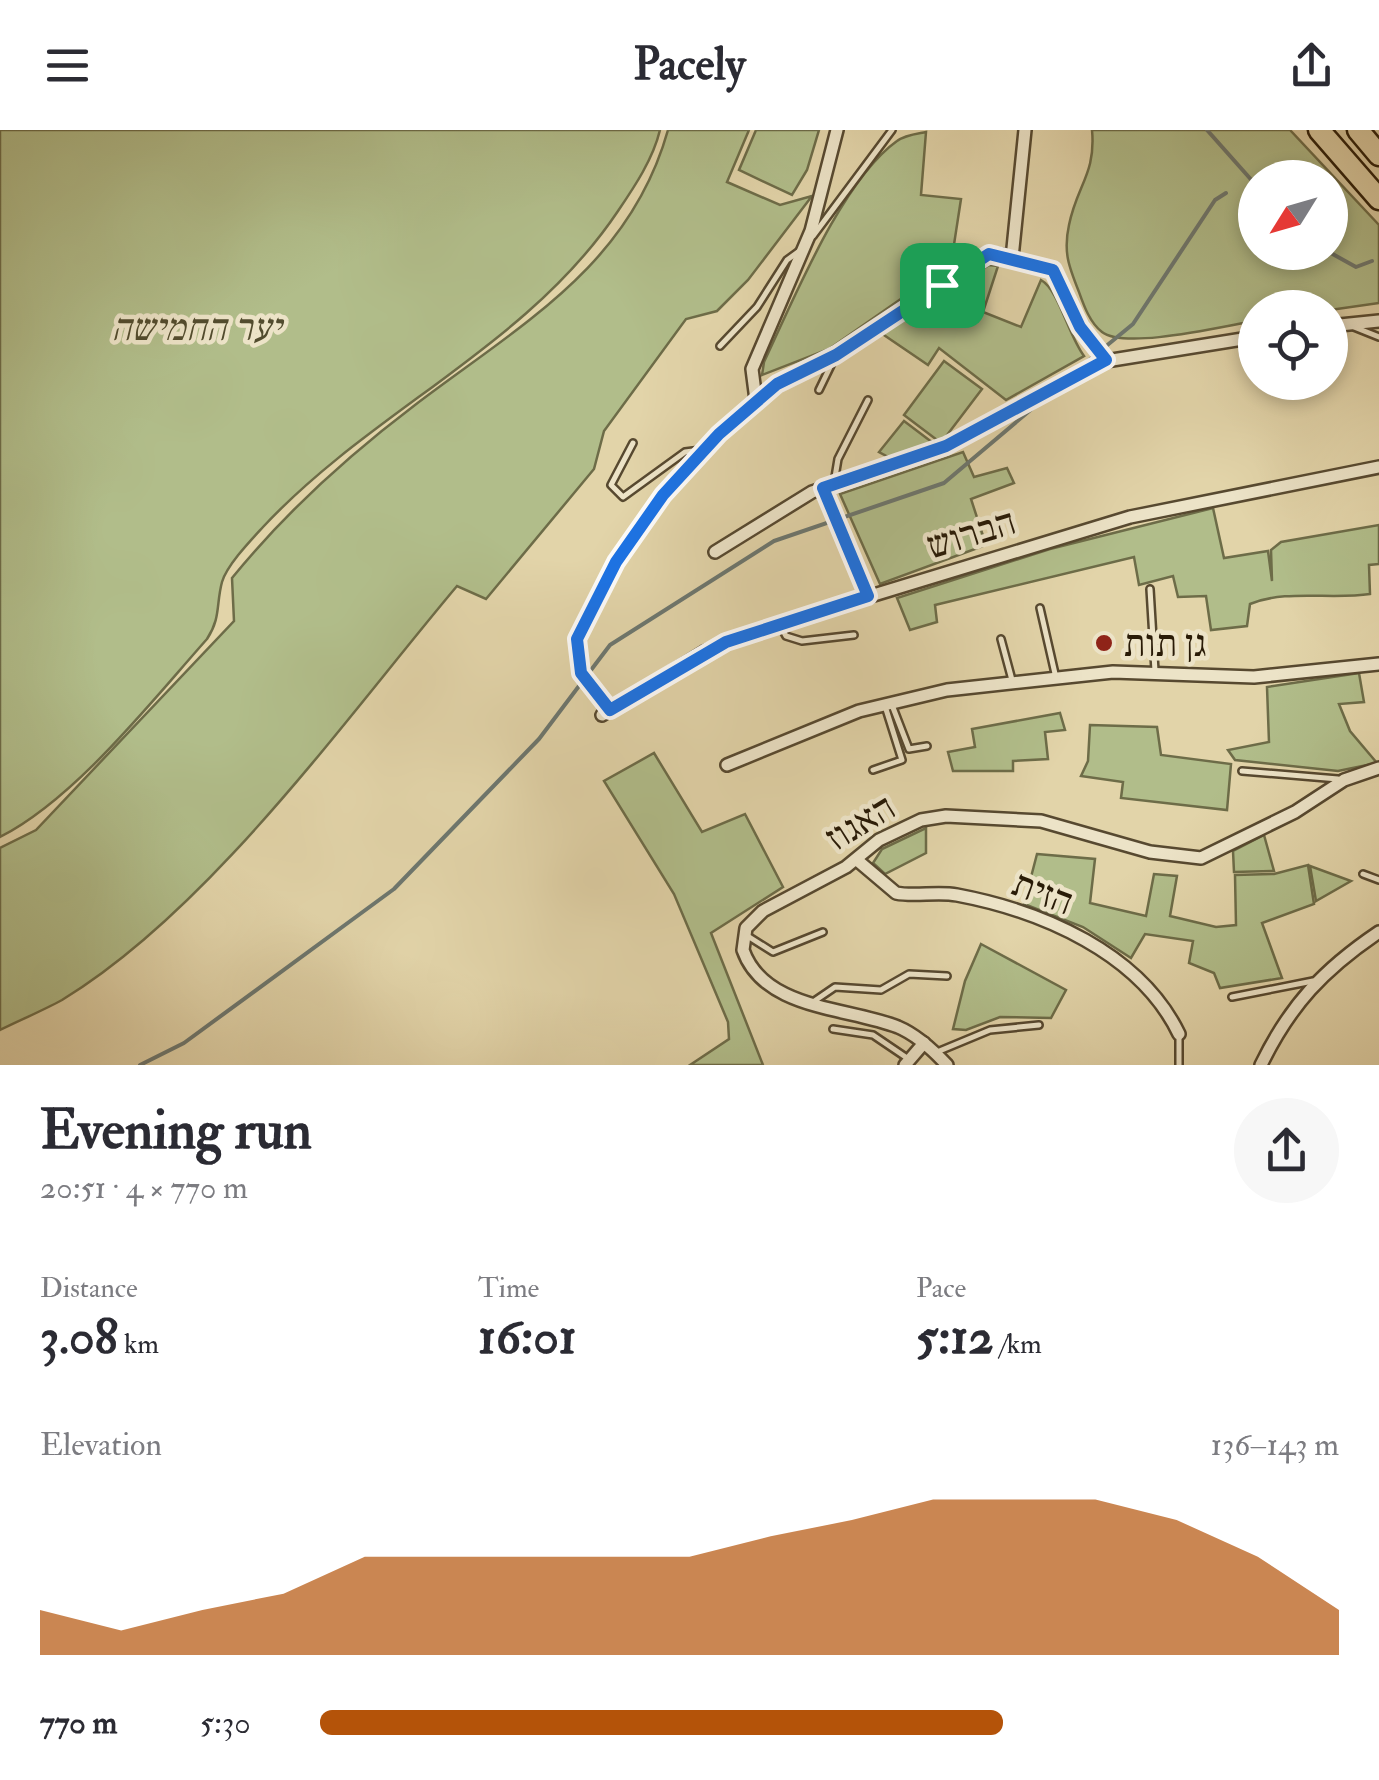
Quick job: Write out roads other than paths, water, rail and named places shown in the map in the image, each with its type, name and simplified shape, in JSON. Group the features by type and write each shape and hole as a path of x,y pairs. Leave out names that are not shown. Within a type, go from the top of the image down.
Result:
{"highway":[{"path":"1318,130 1379,199"},
{"path":"1358,130 1379,155"}],"street":[{"path":"756,400 751,388 752,369 806,246 836,130"},
{"path":"1012,258 1026,130"},
{"path":"704,449 756,400 794,374 836,355 980,257 1012,258 1053,270 1080,327 1106,360"},
{"path":"1348,324 1379,321"},
{"path":"715,552 768,516 828,486 950,444 1106,360 1238,340"},
{"name":"הברוש","path":"704,449 631,539 580,630 576,648 581,673 606,713 704,652 779,623 1147,513 1379,467"},
{"path":"828,486 868,596"},
{"path":"727,765 888,702 1056,678 1155,671 1254,677 1379,664"},
{"name":"האגוז","path":"744,933 763,910 857,860 880,840 909,825 946,816 1041,821 1140,849 1202,858 1296,812 1344,780 1379,768"},
{"name":"הזית","path":"857,860 896,893 941,892 974,898 1100,948 1143,980 1179,1034"},
{"path":"1261,1065 1287,1014 1314,981 1379,932"},
{"path":"744,933 743,950 758,977 776,990 896,1026 924,1043 947,1065"},
{"path":"907,1062 924,1043"}],"lane":[{"path":"720,346 757,307 787,260 806,246 892,130"},
{"path":"1348,324 1379,338"},
{"path":"819,390 836,355"},
{"path":"828,486 868,400"},
{"path":"633,443 611,485 623,497 685,452 704,449"},
{"path":"1150,589 1155,671"},
{"path":"1040,608 1056,678"},
{"path":"779,623 786,636 802,641 854,636"},
{"path":"1001,640 1013,683"},
{"path":"888,702 909,749 927,746"},
{"path":"873,770 902,760 888,702"},
{"path":"1242,771 1344,780"},
{"path":"1364,874 1379,880"},
{"path":"744,933 773,952 822,932"},
{"path":"813,1002 835,988 880,990 909,974 947,976"},
{"path":"1232,996 1314,981"},
{"path":"935,1053 990,1030 1039,1025"},
{"path":"833,1029 880,1038 907,1062"},
{"path":"1179,1034 1179,1065"}],"waterway":[{"path":"1207,130 1238,165"},
{"path":"1077,370 1133,324 1215,200 1226,193"},
{"path":"1348,263 1356,267 1372,261"},
{"path":"588,674 610,645 774,541 944,483 1040,402"},
{"path":"140,1065 184,1043 394,889 539,739 582,682"}],"place":[{"name":"גן תות","path":"1104,643"}],"park label":[{"name":"יער החמישה","path":"196,327"}]}
